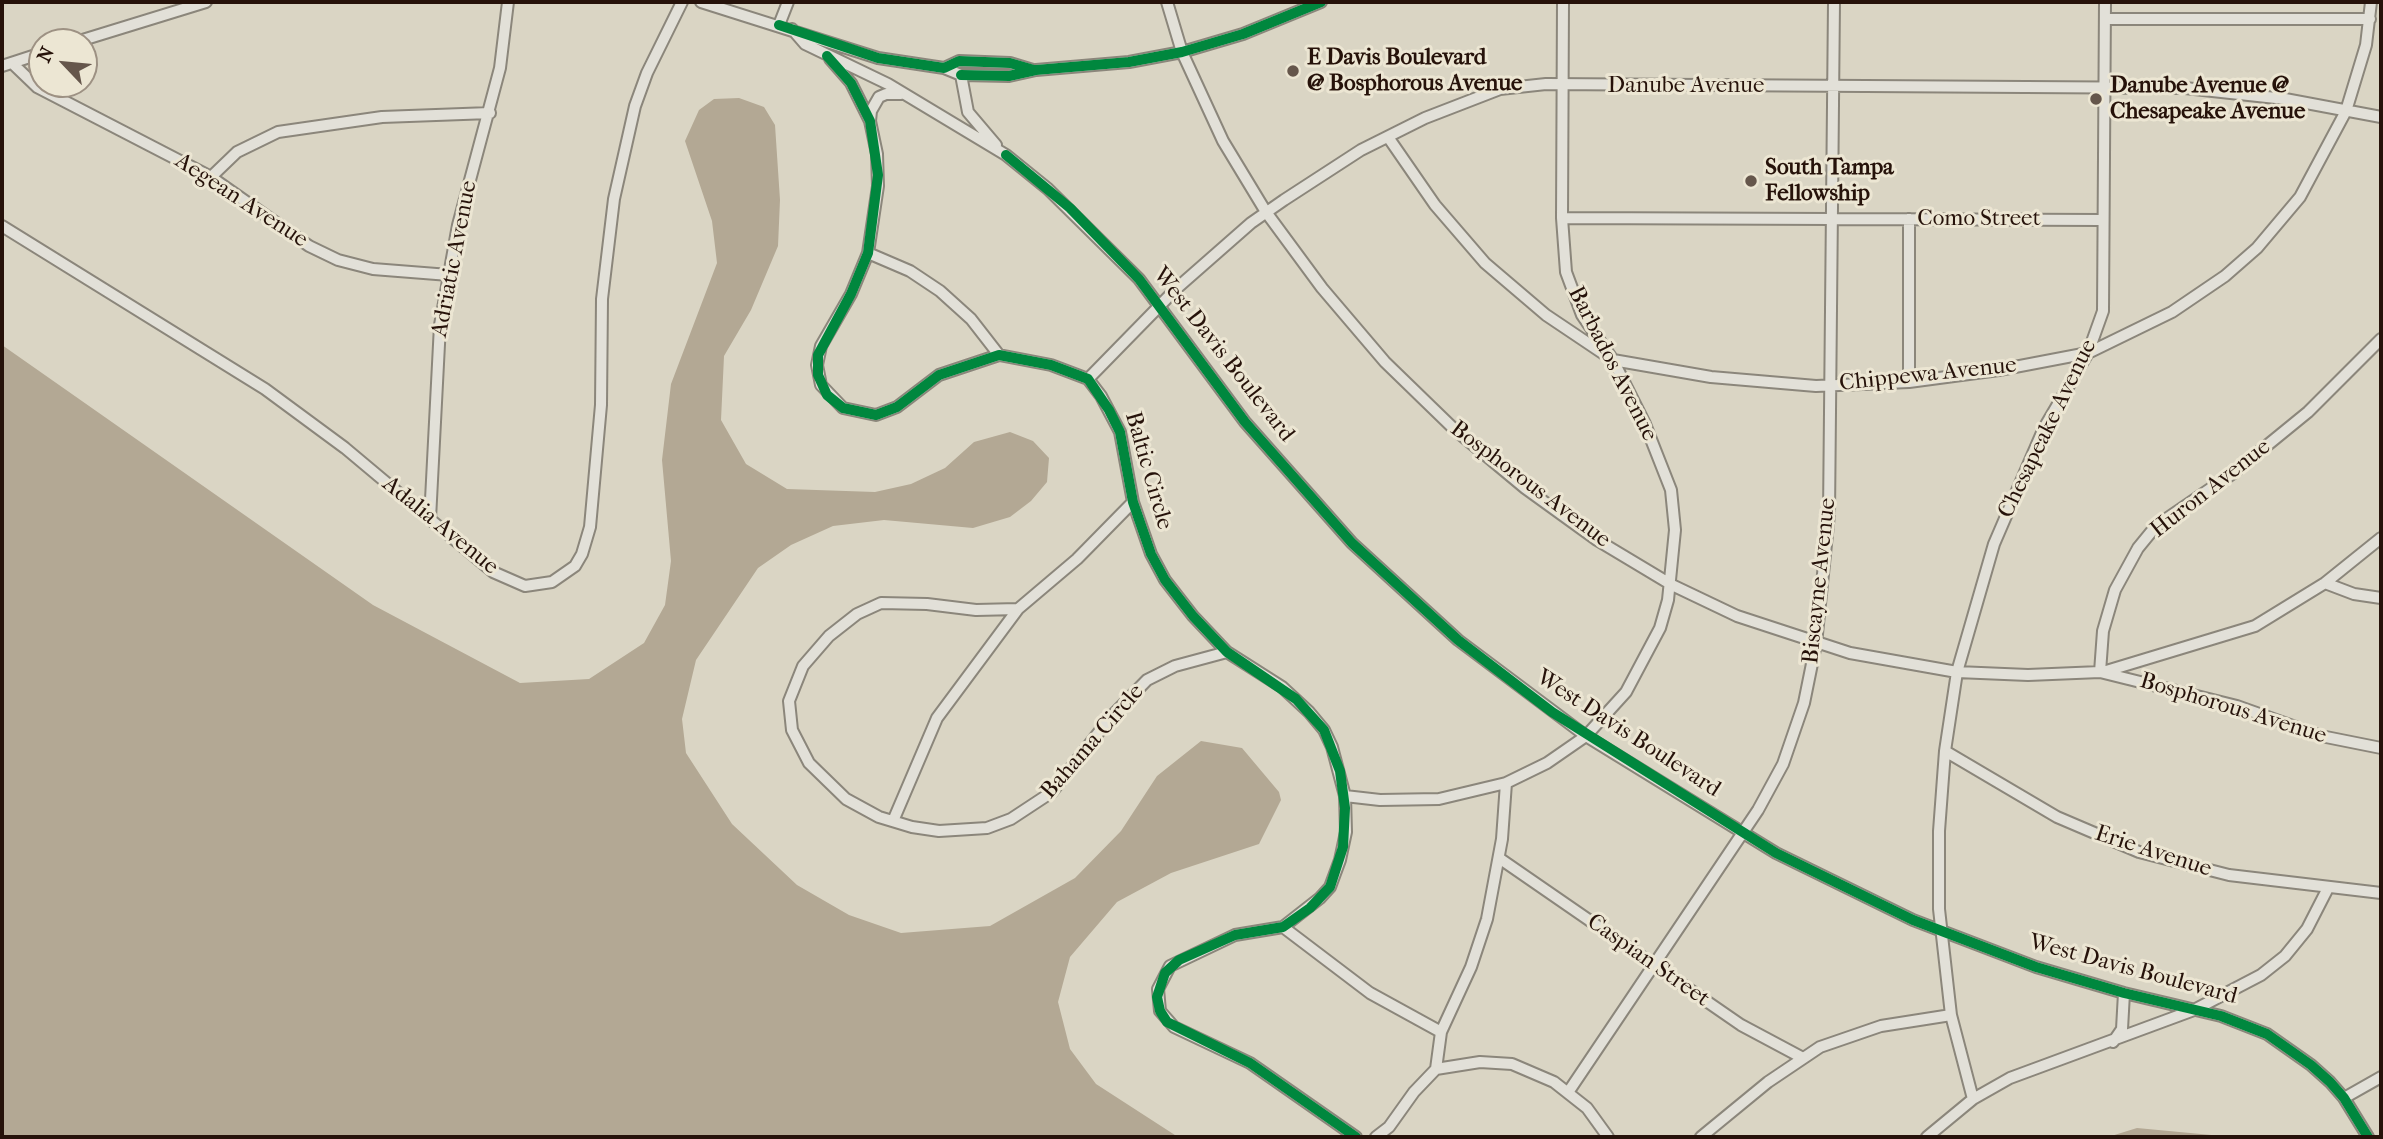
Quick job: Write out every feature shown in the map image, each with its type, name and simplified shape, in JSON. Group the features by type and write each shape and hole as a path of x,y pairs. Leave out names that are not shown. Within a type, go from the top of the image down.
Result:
{"street":[{"path":"98,35 206,2"},
{"name":"Adriatic Avenue","path":"430,519 433,497 436,372 449,275 461,214 490,113 509,2"},
{"name":"Adalia Avenue","path":"2,226 265,389 335,440 482,565 511,582 539,586 564,576 582,554 590,527 597,467 602,299 618,175 635,106 682,2"},
{"path":"701,2 878,58 944,68 961,75 1009,76 1036,70 1115,64 1182,52 1243,34 1321,2"},
{"path":"779,25 788,2"},
{"name":"Bosphorous Avenue","path":"1167,2 1182,52 1223,141 1266,212 1354,327 1427,404 1488,459 1561,515 1672,585 1737,616 1816,644 1885,661 1957,672 2028,675 2100,672 2237,706 2320,736 2381,748"},
{"name":"Barbados Avenue","path":"1345,796 1380,800 1439,799 1506,783 1547,763 1586,736 1626,692 1660,628 1672,585 1675,530 1671,490 1645,424 1613,360 1582,315 1566,272 1562,218 1563,2"},
{"name":"Biscayne Avenue","path":"1569,1091 1743,834 1772,786 1795,733 1816,644 1829,514 1834,2"},
{"name":"Chesapeake Avenue","path":"1973,1099 1951,1015 1941,932 1939,831 1945,751 1957,672 1980,585 2009,505 2044,428 2088,353 2103,311 2105,2"},
{"name":"Chippewa Avenue","path":"1388,136 1435,205 1485,263 1546,315 1613,360 1711,377 1831,386 1909,382 2088,353 2172,312 2225,276 2257,248 2300,197 2346,111 2366,45 2371,2"},
{"path":"2106,19 2370,19"},
{"name":"West Davis Boulevard","path":"792,29 805,44 906,94 1006,155"},
{"path":"827,56 851,83 870,121"},
{"path":"7,64 28,57"},
{"path":"944,68 959,61 1010,63 1036,70"},
{"name":"Aegean Avenue","path":"7,64 37,87 211,177 309,246 338,260 373,269 449,275"},
{"name":"West Davis Boulevard","path":"961,75 968,112 1006,155 1094,232 1160,304 1245,422 1352,543 1458,640 1586,736 1743,834 1824,878 1941,932 2026,964 2124,993 2245,1023 2267,1034 2311,1065 2344,1098 2368,1137"},
{"name":"Danube Avenue","path":"1088,379 1160,304 1266,212 1334,166 1388,136 1487,92 1512,86 2185,88 2285,99 2381,117"},
{"path":"906,94 891,93 879,97 871,111 878,175 868,253 851,294 818,355 821,385 835,402 854,412 886,412 939,375 999,355 1051,365 1088,379"},
{"path":"211,177 237,152 278,132 394,116 490,113"},
{"name":"Como Street","path":"1562,218 2104,220"},
{"path":"1909,219 1909,382"},
{"path":"868,253 910,271 940,290 971,319 999,355"},
{"name":"Huron Avenue","path":"2100,672 2102,631 2115,590 2138,548 2156,526 2232,474 2308,412 2381,339"},
{"name":"Baltic Circle","path":"1088,379 1120,432 1133,502 1150,554 1165,580 1193,616 1227,652 1296,699 1324,730 1340,771 1345,796 1346,832 1340,860 1330,887 1310,908 1283,927"},
{"path":"893,821 937,718 1018,609 1077,559 1133,502"},
{"path":"2100,672 2190,648 2255,626 2325,583 2381,538"},
{"path":"2325,583 2354,594 2381,598"},
{"name":"Bahama Circle","path":"1018,609 976,610 927,604 881,603 857,614 829,636 803,666 789,701 789,717 796,742 809,763 837,791 868,812 893,821 939,831 987,828 1011,819 1041,802 1063,782 1110,718 1147,680 1175,666 1227,652"},
{"name":"Erie Avenue","path":"1945,751 2047,812 2139,852 2229,875 2381,893"},
{"path":"1376,1137 1389,1127 1414,1092 1436,1069 1441,1032 1478,949 1499,858 1506,783"},
{"name":"Caspian Street","path":"1499,858 1741,1025 1801,1057"},
{"path":"1927,1137 1973,1099 2045,1063 2113,1042 2194,1010 2261,975 2285,956 2315,918 2328,888"},
{"path":"1356,1137 1250,1063 1174,1027 1160,1011 1158,989 1170,966 1235,935 1283,927 1370,993 1441,1032"},
{"path":"2113,1042 2122,1029 2124,993"},
{"path":"1701,1137 1801,1057 1840,1039 1881,1026 1951,1015"},
{"path":"1436,1069 1480,1062 1512,1064 1539,1074 1569,1091 1595,1116 1608,1137"},
{"path":"2344,1098 2381,1076"}],"shaded area":[{"path":"739,98 764,107 775,125 780,200 778,246 751,310 724,356 721,420 746,464 787,489 875,492 911,484 945,468 974,442 1010,432 1033,441 1049,458 1047,482 1031,501 1010,517 973,528 884,520 833,526 791,545 758,568 696,660 682,719 686,753 732,824 797,885 849,915 901,933 990,926 1075,878 1121,831 1157,776 1201,741 1242,748 1279,792 1281,800 1259,844 1171,873 1117,902 1070,957 1058,1002 1070,1049 1096,1084 1178,1137 2,1137 2,345 373,605 520,683 589,679 644,643 665,605 671,561 662,460 671,384 717,263 712,221 685,141 699,110 714,99"},
{"path":"2137,1128 2222,1136 2230,1137 2108,1137"}],"cycle path":[{"path":"961,75 1009,76 1036,70 1129,62 1182,52 1243,34 1321,2"},
{"path":"779,25 878,58 944,68 959,61 1010,63 1034,70"},
{"path":"827,56 851,83 870,121 878,175 868,253 851,294 818,355 818,375 827,395 843,408 876,415 897,407 939,375 999,355 1051,365 1088,379 1120,432 1133,502 1151,554 1165,580 1193,616 1227,652 1296,699 1324,730 1340,771 1345,808 1343,847 1330,887 1310,908 1283,927 1235,935 1179,960 1165,973 1157,997 1160,1011 1167,1022 1250,1063 1356,1137"},
{"path":"1006,155 1070,208 1139,279 1245,422 1352,543 1458,640 1552,712 1776,853 1913,920 2036,967 2124,993 2221,1016 2267,1034 2330,1082 2344,1098 2368,1137"}],"place":[{"name":"E Davis Boulevard @ Bosphorous Avenue","path":"1293,71"},
{"name":"Danube Avenue @ Chesapeake Avenue","path":"2096,99"},
{"name":"South Tampa Fellowship","path":"1751,181"}]}
